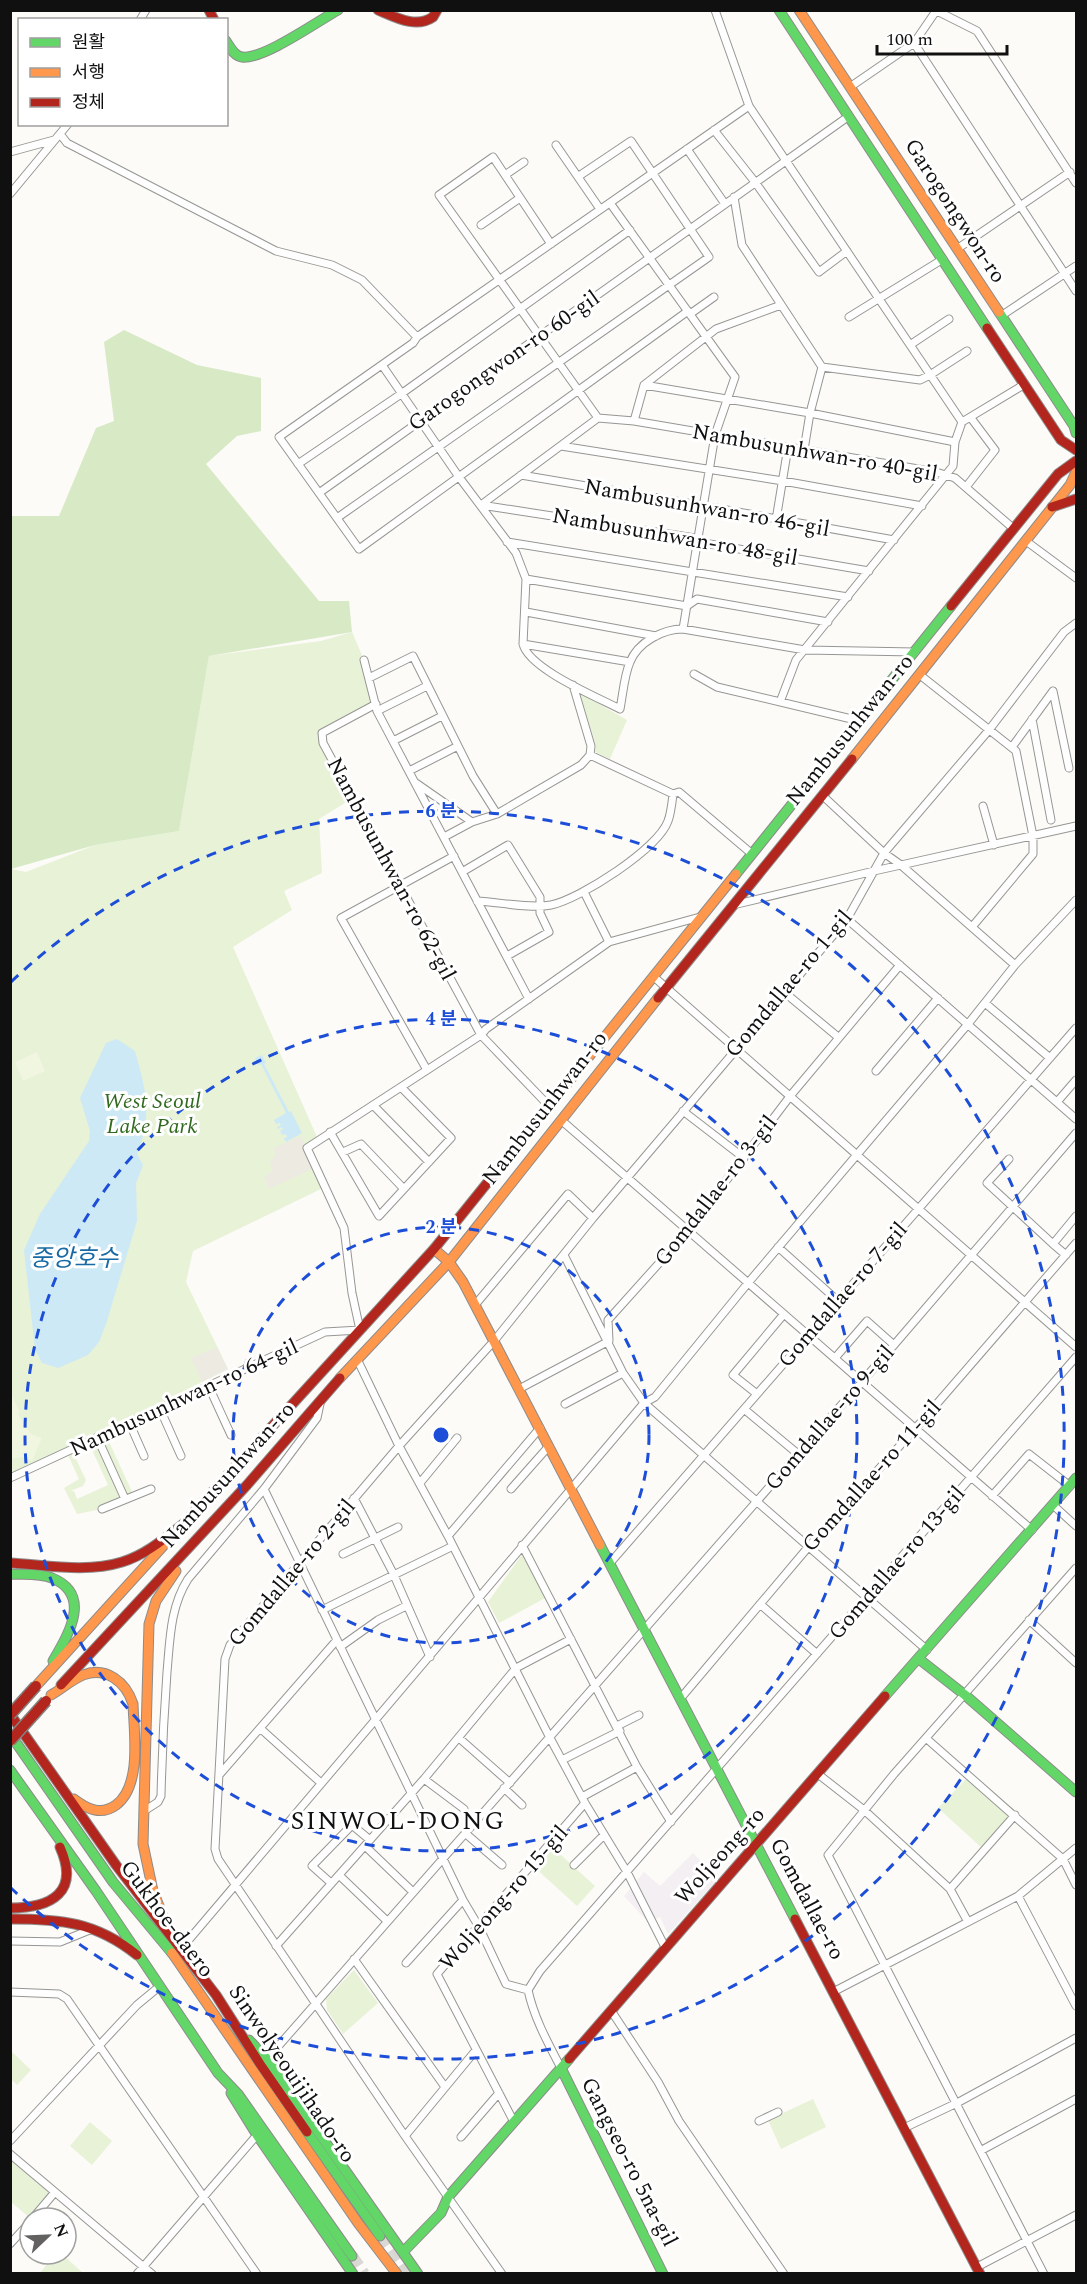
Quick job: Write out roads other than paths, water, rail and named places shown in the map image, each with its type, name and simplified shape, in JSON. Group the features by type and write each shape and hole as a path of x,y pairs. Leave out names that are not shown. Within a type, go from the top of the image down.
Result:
{"main road":[{"path":"228,44 240,57 264,53 338,10"},
{"path":"378,10 420,23 430,21 437,10"},
{"name":"Garogongwon-ro","path":"779,10 1062,440 1077,450"},
{"name":"Garogongwon-ro","path":"799,10 1077,433"},
{"name":"Nambusunhwan-ro","path":"12,1716 182,1524 434,1249 1058,474 1077,461"},
{"name":"Nambusunhwan-ro","path":"10,1743 247,1485 357,1359 449,1262 666,987 920,675 1053,507 1077,472"},
{"path":"1053,507 1077,499"},
{"name":"Gomdallae-ro","path":"434,1249 449,1262 463,1282 978,2270"},
{"path":"377,1338 379,1326 403,1301 399,1294 391,1295"},
{"name":"Woljeong-ro","path":"403,2252 441,2213 448,2197 1073,1482"},
{"path":"170,1934 148,1874 143,1844 149,1624 156,1601 171,1576 225,1516 247,1485"},
{"path":"10,1563 88,1566 119,1563 149,1549 182,1524"},
{"path":"10,1574 52,1578 61,1583 74,1599 75,1611 72,1628 38,1684"},
{"path":"919,1659 965,1695 1077,1792"},
{"path":"49,1698 85,1674 95,1672 105,1673 125,1685 133,1704 133,1781 128,1796 117,1806 105,1812 94,1812 64,1791"},
{"name":"Sinwolyeouijihado-ro","path":"12,1716 132,1887 182,1949 244,2035 260,2064 380,2236"},
{"name":"Gukhoe-daero","path":"10,1734 113,1882 172,1954 358,2223 397,2274"},
{"name":"Gukhoe-daero","path":"10,1743 106,1883 166,1957 347,2218 391,2274"},
{"path":"10,1770 141,1957 257,2135 353,2274"},
{"path":"10,1908 40,1906 62,1892 67,1881 68,1870 65,1856 49,1826"},
{"path":"10,1919 58,1922 92,1929 116,1939 141,1957"},
{"path":"244,2035 267,2059 418,2274"},
{"name":"Gangseo-ro 5na-gil","path":"561,2068 663,2274"},
{"path":"218,2073 238,2094 352,2256"}],"street":[{"path":"715,10 749,106 962,422"},
{"path":"850,87 914,43 935,11 977,31 1077,183"},
{"path":"914,43 1077,291"},
{"path":"714,297 577,391 359,549 279,437 413,343 417,337 749,106"},
{"name":"Garogongwon-ro 60-gil","path":"319,493 849,116"},
{"path":"10,194 66,126"},
{"path":"714,130 755,182 819,272 847,252"},
{"path":"10,152 57,137 276,251 332,265 362,280 417,337"},
{"path":"337,519 709,257 631,141 579,176"},
{"path":"556,145 600,210"},
{"path":"687,149 725,204"},
{"path":"481,505 598,418 438,195 493,157 551,244"},
{"path":"505,175 524,162"},
{"path":"957,249 1070,172"},
{"path":"734,197 742,245 822,367 810,413 804,450"},
{"path":"481,225 520,198"},
{"path":"610,203 735,378 715,435 683,629"},
{"path":"298,464 401,394 630,230"},
{"name":"Garogongwon-ro","path":"849,317 943,258"},
{"path":"1001,316 1077,266"},
{"path":"634,421 644,385 716,329 781,305"},
{"path":"910,345 949,319"},
{"path":"822,367 920,380 967,351"},
{"path":"382,365 438,448 516,554 526,579 523,644 525,651 534,663 573,685 620,709 630,662 639,650 656,636 670,629 683,629 804,650 915,652"},
{"path":"780,702 796,660 953,466 955,442 962,422 1025,384"},
{"path":"644,385 810,413 955,442"},
{"name":"Nambusunhwan-ro 40-gil","path":"598,418 634,421 946,475 955,478 1014,529"},
{"path":"966,487 995,450 971,418"},
{"path":"561,446 783,481 922,506"},
{"path":"776,520 788,447"},
{"name":"Nambusunhwan-ro 46-gil","path":"521,475 894,540"},
{"name":"Nambusunhwan-ro 48-gil","path":"481,505 695,538 698,542 869,571"},
{"path":"1026,541 1077,578"},
{"path":"507,542 848,597"},
{"path":"526,579 687,606 697,599 828,622"},
{"path":"526,612 656,636"},
{"name":"Gomdallae-ro 1-gil","path":"494,1341 593,1218 847,919 884,853 989,730 1064,632 1077,623"},
{"path":"523,644 630,662"},
{"path":"369,678 413,656 473,776 497,814"},
{"path":"364,660 377,708 393,741 529,999"},
{"path":"694,674 717,687 860,721"},
{"path":"920,675 1016,751 1033,836 1033,854 972,927"},
{"path":"444,837 472,822 497,814 581,765 590,755 591,746 573,685"},
{"path":"377,708 427,686"},
{"path":"1012,747 1053,692 1069,768"},
{"name":"Nambusunhwan-ro 62-gil","path":"377,708 322,733 323,743 481,1035 549,1107"},
{"path":"393,741 442,716"},
{"path":"1032,719 1051,820"},
{"path":"409,771 458,746"},
{"path":"590,755 673,794 680,792 752,854"},
{"path":"414,782 472,822"},
{"path":"477,901 549,906 569,900 584,892 649,848 668,822 673,794"},
{"path":"823,796 884,853 901,865 1015,964"},
{"path":"983,806 994,845"},
{"path":"733,905 1077,826"},
{"path":"462,872 508,845 540,897 538,905 540,913 549,932 507,956"},
{"path":"427,1070 341,918 454,856"},
{"path":"584,892 609,942"},
{"path":"182,1949 644,1402 655,1397 778,1247 968,1024 1015,964 1076,902"},
{"path":"360,1330 352,1293 344,1228 307,1148 481,1035 609,942 702,916"},
{"path":"847,919 1077,1119"},
{"name":"Gomdallae-ro 3-gil","path":"609,1341 608,1320 688,1231 791,1095 900,965"},
{"path":"654,977 1077,1347"},
{"path":"784,992 838,1037"},
{"path":"876,1071 938,998"},
{"path":"985,1003 1050,1058"},
{"name":"Gomdallae-ro 7-gil","path":"610,1563 1077,1028"},
{"path":"1057,1102 1077,1080"},
{"path":"330,1132 379,1216 451,1138 401,1087"},
{"path":"373,1105 429,1162"},
{"path":"683,1111 744,1158"},
{"path":"561,1120 1032,1530"},
{"name":"Gomdallae-ro 9-gil","path":"267,2059 972,1256 1077,1133"},
{"path":"343,1152 361,1144 403,1188"},
{"path":"1009,1159 987,1182 1066,1255"},
{"path":"475,1305 568,1194 593,1218"},
{"path":"1053,1244 1077,1216"},
{"name":"Gomdallae-ro 11-gil","path":"680,1699 810,1545 915,1429 1077,1243"},
{"path":"778,1247 838,1301"},
{"path":"564,1255 623,1373 644,1402 756,1501 810,1545 927,1650"},
{"path":"757,1394 733,1376 784,1314"},
{"path":"835,1358 867,1321 894,1345"},
{"name":"Nambusunhwan-ro 64-gil","path":"10,1478 325,1332 360,1330"},
{"name":"Gomdallae-ro 2-gil","path":"494,1341 354,1498 226,1652 215,1849 218,1859 235,1886 502,2274"},
{"path":"519,1389 609,1341"},
{"name":"Gomdallae-ro 13-gil","path":"528,1990 540,1971 1077,1357"},
{"path":"357,1359 399,1446 448,1536 550,1738 627,1872 665,1947"},
{"path":"565,1404 623,1373"},
{"path":"209,1387 231,1435"},
{"path":"144,1811 157,1803 161,1796 164,1709 171,1626 181,1590 264,1490 317,1418 321,1400"},
{"path":"160,1409 181,1456"},
{"path":"744,1409 798,1454"},
{"path":"129,1422 144,1456"},
{"path":"448,1536 540,1428"},
{"path":"97,1437 125,1499"},
{"path":"420,1483 457,1438"},
{"path":"511,1489 549,1446"},
{"name":"Woljeong-ro","path":"992,1496 1029,1454 1073,1482"},
{"path":"102,1509 151,1489"},
{"path":"264,1490 298,1564 463,1900 480,1927 506,1984 528,1990 536,2019 561,2068"},
{"path":"354,1498 393,1573 430,1657"},
{"path":"1053,1505 1077,1526"},
{"path":"343,1554 398,1527"},
{"path":"522,1545 596,1685 636,1767 670,1822"},
{"path":"322,1610 393,1573 453,1546"},
{"path":"1044,2274 828,1855 864,1810 1077,1568"},
{"path":"760,1604 817,1654"},
{"path":"220,1774 338,1644 406,1606"},
{"path":"1029,1620 1077,1663"},
{"path":"276,1946 424,1779 516,1668 571,1639"},
{"path":"562,1760 639,1715"},
{"path":"261,1729 321,1783"},
{"path":"459,1738 507,1786 522,1805"},
{"path":"927,1739 1063,1859 1077,1885"},
{"path":"584,1800 636,1767"},
{"path":"818,1774 864,1810 950,1889 968,1922"},
{"path":"424,1779 464,1809"},
{"name":"Woljeong-ro 15-gil","path":"514,2122 437,1974 480,1927 584,1800"},
{"path":"950,1889 1015,1815"},
{"path":"331,1883 312,1866 352,1825 413,1892"},
{"path":"465,1833 502,1864"},
{"path":"574,1865 604,1835"},
{"path":"833,1992 1018,1896 1077,1848"},
{"path":"339,1875 387,1921"},
{"path":"1018,1896 1077,2006"},
{"path":"406,1963 463,1900"},
{"path":"10,1941 60,1942 92,1929"},
{"path":"354,1959 445,2087"},
{"path":"10,2141 137,2005 160,1986"},
{"path":"10,1992 64,1996 257,2274"},
{"path":"612,2012 658,2082 680,2121 784,2274"},
{"path":"904,2128 957,2103 1077,2038"},
{"path":"405,2136 476,2050"},
{"path":"461,2137 499,2093"},
{"path":"982,2150 1077,2099"},
{"path":"759,2121 778,2112"},
{"path":"137,2274 257,2135"},
{"path":"10,2154 152,2274"},
{"path":"43,2206 55,2192"},
{"path":"978,2270 1077,2215"}],"water":[{"name":"중앙호수","path":"117,1039 135,1051 145,1091 145,1127 137,1154 143,1165 136,1183 137,1221 99,1342 88,1355 58,1368 42,1363 35,1349 24,1250 40,1214 89,1141 90,1131 80,1098 106,1043"},
{"path":"262,1055 266,1063 264,1064 302,1133 286,1142 284,1138 287,1137 286,1134 282,1135 280,1131 282,1127 278,1129 277,1127 281,1125 280,1123 276,1124 274,1120 286,1113 261,1064 258,1065 255,1058"}],"tunnel":[{"path":"380,2236 406,2274"},
{"path":"352,2256 364,2274"}],"district":[{"name":"SINWOL-DONG","path":"398,1821"}],"park label":[{"name":"West Seoul Lake Park","path":"152,1114"}]}
